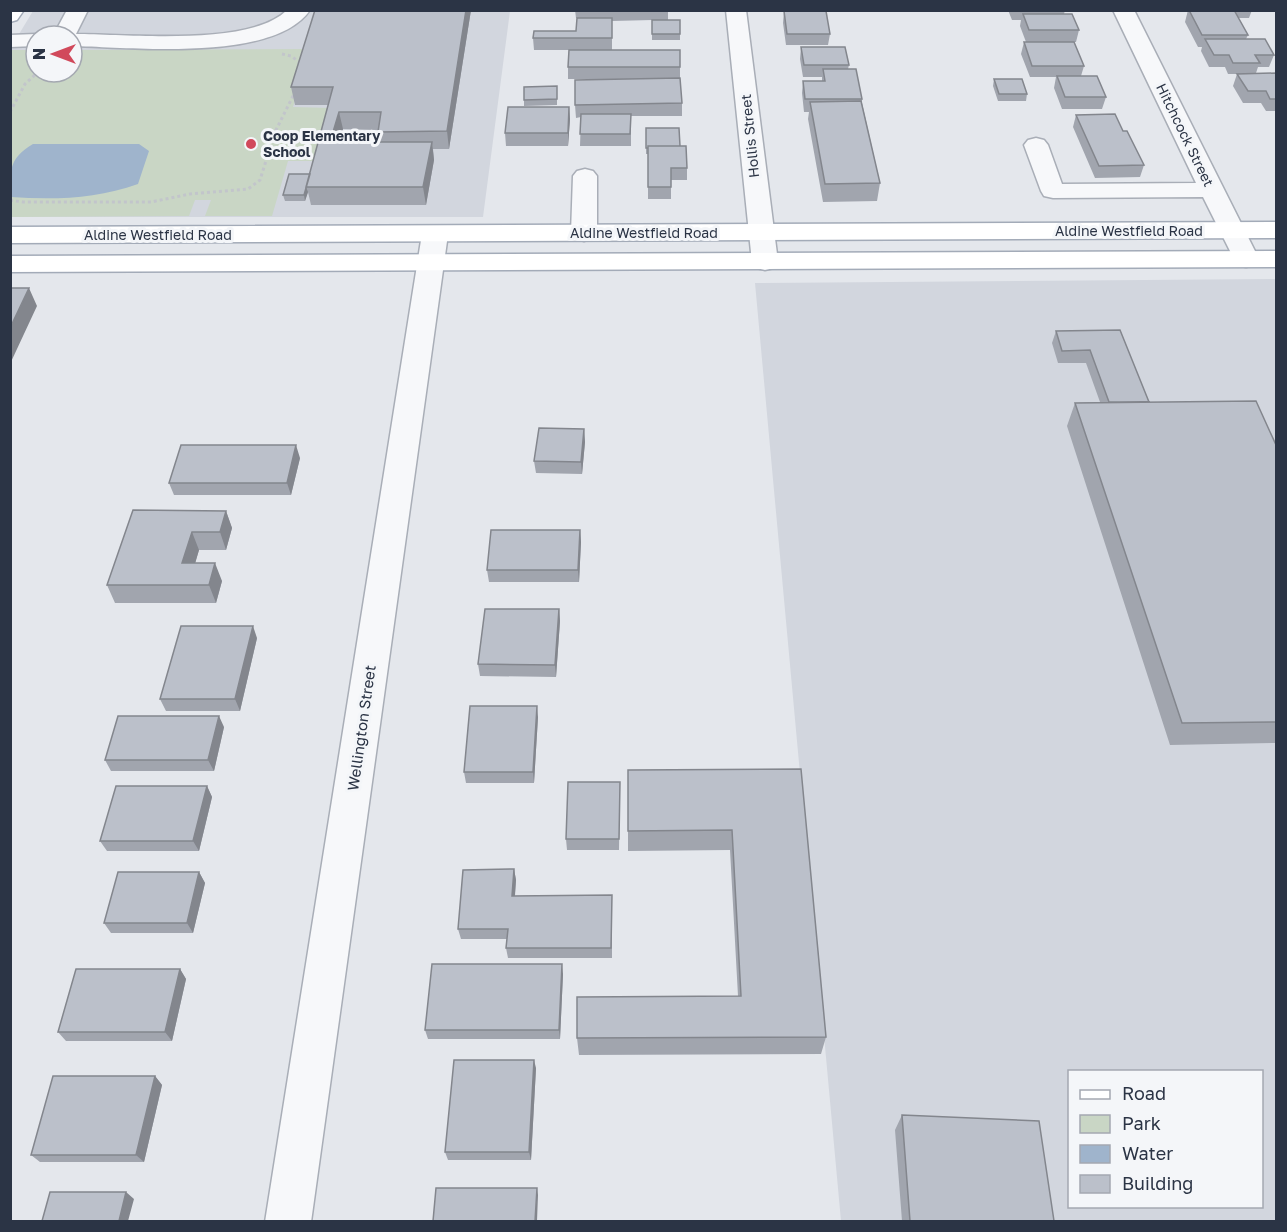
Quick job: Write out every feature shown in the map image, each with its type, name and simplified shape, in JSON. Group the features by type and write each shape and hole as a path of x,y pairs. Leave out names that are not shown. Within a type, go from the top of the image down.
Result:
{"main road":[{"path":"10,16 14,10"},
{"name":"Aldine Westfield Road","path":"10,264 433,248 584,233 1276,230"},
{"path":"975,232 984,261"},
{"name":"Aldine Westfield Road","path":"10,235 433,248 765,262 1276,259"}],"street":[{"path":"70,24 78,10"},
{"path":"84,40 225,40 263,34 283,26 300,10"},
{"name":"Hollis Street","path":"736,10 765,262"},
{"name":"Hitchcock Street","path":"1123,10 1246,259"},
{"path":"1036,145 1053,191 1212,190"},
{"path":"584,233 585,176"},
{"name":"Wellington Street","path":"288,1221 433,248"}],"path":[{"path":"271,54 298,59 302,69"},
{"path":"10,112 26,84"},
{"path":"10,200 46,203 151,202 190,194 248,189 260,180 275,132 297,86"}],"shaded area":[{"name":"Coop Elementary School","path":"33,11 510,11 483,217 11,217 10,49 24,26 24,84 84,84 84,24 25,24"},
{"path":"1276,279 1276,1221 841,1221 755,283"}],"green space":[{"path":"311,49 293,107 331,108 317,161 288,161 272,216 205,216 211,200 195,200 189,216 11,217 10,50 24,50 24,84 84,84 84,50"}],"water":[{"path":"33,144 139,144 149,151 138,184 106,193 75,197 11,197 12,166 19,155"}],"building":[{"path":"315,10 466,10 447,131 378,132 381,112 339,112 330,142 432,142 423,187 306,187 333,87 291,87"},
{"path":"1189,10 1234,10 1248,35 1202,35"},
{"path":"784,11 826,11 830,34 787,34"},
{"path":"1023,14 1072,14 1079,30 1029,30"},
{"path":"577,18 612,18 612,38 533,38 534,31 576,31"},
{"path":"652,20 680,20 680,34 652,34"},
{"path":"1205,39 1265,39 1274,55 1255,55 1260,63 1233,63 1229,55 1214,55"},
{"path":"1024,42 1074,42 1084,66 1032,66"},
{"path":"801,47 845,47 849,65 804,65"},
{"path":"569,50 680,50 680,67 568,67"},
{"path":"823,69 856,69 862,99 805,99 803,81 825,81"},
{"path":"1276,73 1276,99 1270,99 1266,91 1248,91 1237,74"},
{"path":"1057,76 1097,76 1106,97 1065,97"},
{"path":"680,78 682,103 575,105 575,80"},
{"path":"994,79 1022,79 1027,94 999,94"},
{"path":"557,86 557,99 524,100 524,87"},
{"path":"861,101 880,183 825,184 810,102"},
{"path":"508,107 569,107 568,133 505,133"},
{"path":"581,114 631,114 630,134 580,134"},
{"path":"1115,114 1123,131 1127,131 1144,165 1099,166 1076,115"},
{"path":"646,128 679,128 680,146 648,146 646,148"},
{"path":"648,146 686,146 687,168 671,168 671,187 648,187"},
{"path":"289,174 310,174 304,195 283,195"},
{"path":"10,288 29,288 10,328"},
{"path":"1120,330 1149,402 1109,402 1090,350 1062,351 1056,331"},
{"path":"1256,401 1276,445 1276,722 1182,723 1075,403"},
{"path":"539,428 584,429 581,462 534,461"},
{"path":"181,445 296,445 287,483 169,483"},
{"path":"133,510 226,511 220,532 192,532 182,563 215,563 209,585 107,585"},
{"path":"491,530 580,530 578,570 487,570"},
{"path":"485,609 559,609 555,665 478,664"},
{"path":"181,626 253,626 235,699 160,699"},
{"path":"470,706 537,706 533,772 464,772"},
{"path":"118,716 219,716 208,760 105,760"},
{"path":"801,769 826,1037 577,1038 577,997 741,996 732,830 628,831 628,770"},
{"path":"568,782 620,782 619,839 566,839"},
{"path":"116,786 207,786 193,841 100,841"},
{"path":"514,869 512,896 612,895 611,948 506,948 508,929 458,929 463,870"},
{"path":"118,872 199,872 187,923 104,923"},
{"path":"432,964 562,964 559,1030 425,1030"},
{"path":"76,969 180,969 165,1032 58,1032"},
{"path":"454,1060 534,1060 529,1152 445,1152"},
{"path":"53,1076 155,1076 136,1155 31,1155"},
{"path":"902,1115 1039,1121 1054,1221 910,1221"},
{"path":"436,1188 537,1188 535,1221 433,1221"},
{"path":"50,1192 126,1192 119,1221 42,1221"}],"place":[{"name":"Coop Elementary School","path":"251,144"}]}
